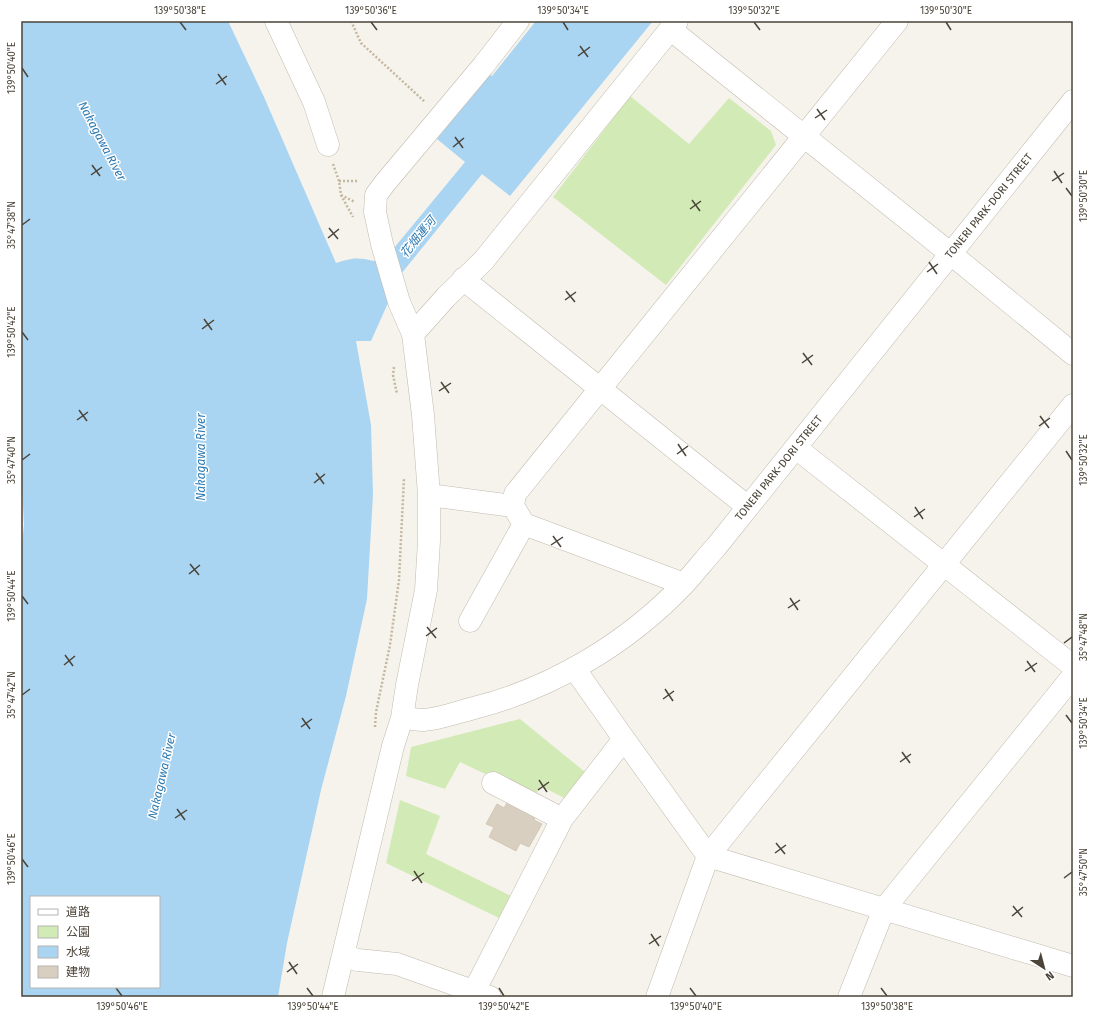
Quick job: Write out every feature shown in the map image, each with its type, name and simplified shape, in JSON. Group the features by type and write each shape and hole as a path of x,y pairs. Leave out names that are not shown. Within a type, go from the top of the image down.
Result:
{"street":[{"path":"276,21 314,102 328,145"},
{"path":"333,997 393,746 402,718 426,590 429,542 429,495 424,421 412,334 399,302 382,244 375,212 376,195 483,66 518,21"},
{"path":"470,621 518,515 515,494 897,21"},
{"path":"412,334 446,296 484,260 673,25 803,137 951,254 1073,354"},
{"name":"TONERI PARK-DORI STREET","path":"402,718 423,720 486,705 544,683 574,668 603,650 654,612 684,584 716,547 1073,101"},
{"path":"463,280 748,507"},
{"path":"657,997 708,856 1073,405"},
{"path":"796,448 1073,666"},
{"path":"429,495 518,515 684,584"},
{"path":"574,668 708,856 1073,966"},
{"path":"849,997 884,909 1073,676"},
{"path":"343,956 358,960 397,964 479,995 562,819 624,739"},
{"path":"493,783 562,819"}],"path":[{"path":"351,21 361,44 429,107"},
{"path":"328,145 339,181 341,195 356,221"},
{"path":"395,366 393,375 397,394"},
{"path":"393,746 381,744 376,737 376,712 390,645 399,580 405,487 404,471"}],"green space":[{"path":"630,96 689,144 729,98 771,131 776,145 666,285 553,197"},
{"path":"520,719 585,772 564,798 541,786 534,797 460,762 445,789 406,776 411,747"},
{"path":"400,800 440,816 426,854 511,896 499,918 386,863"}],"water":[{"path":"21,21 228,21 264,97 336,263 355,259 374,261 394,248 465,162 437,139 489,74 492,76 536,21 653,21 510,196 482,174 401,274 371,341 356,341 371,425 373,494 367,599 346,696 321,790 287,943 278,997 21,997 21,553 24,525 21,466"}],"building":[{"path":"510,798 537,813 534,820 542,824 529,847 520,843 516,851 489,837 494,827 486,824 497,804 504,808"}],"water label":[{"name":"Nakagawa River","path":"102,141"},
{"name":"花畑運河","path":"418,237"},
{"name":"Nakagawa River","path":"201,457"},
{"name":"Nakagawa River","path":"162,776"}]}
